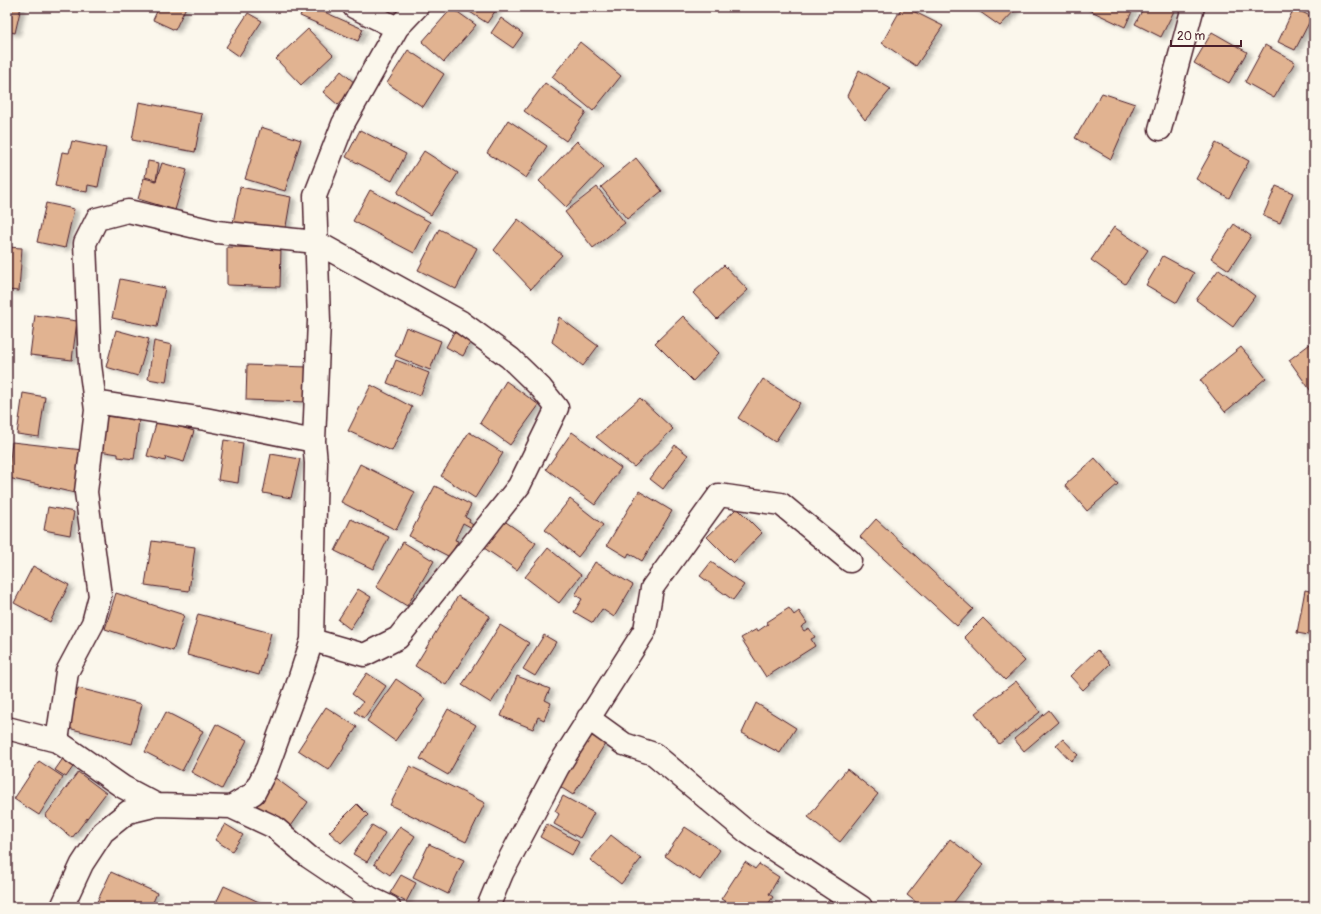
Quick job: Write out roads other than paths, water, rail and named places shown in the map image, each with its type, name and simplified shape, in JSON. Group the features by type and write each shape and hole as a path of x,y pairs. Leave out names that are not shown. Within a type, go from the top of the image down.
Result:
{"street":[{"path":"354,7 397,28"},
{"path":"231,808 254,793 267,768 312,640 316,463 314,441 318,321 315,196 344,124 397,28 417,7"},
{"path":"1160,130 1193,7"},
{"path":"57,741 67,672 92,623 100,596 86,492 96,410 90,366 85,243 96,220 128,211 217,232 316,242 461,322 510,358 541,388 557,408 519,486 398,638 364,655 312,640"},
{"path":"95,402 205,419 314,441"},
{"path":"488,907 505,866 558,767 645,630 652,588 719,495 780,504 850,561"},
{"path":"588,718 624,744 654,754 747,832 861,907"},
{"path":"7,728 57,741 123,787 157,805"},
{"path":"62,907 82,864 103,832 128,812 157,805 231,808 274,826 308,857 370,898 389,907"}]}
